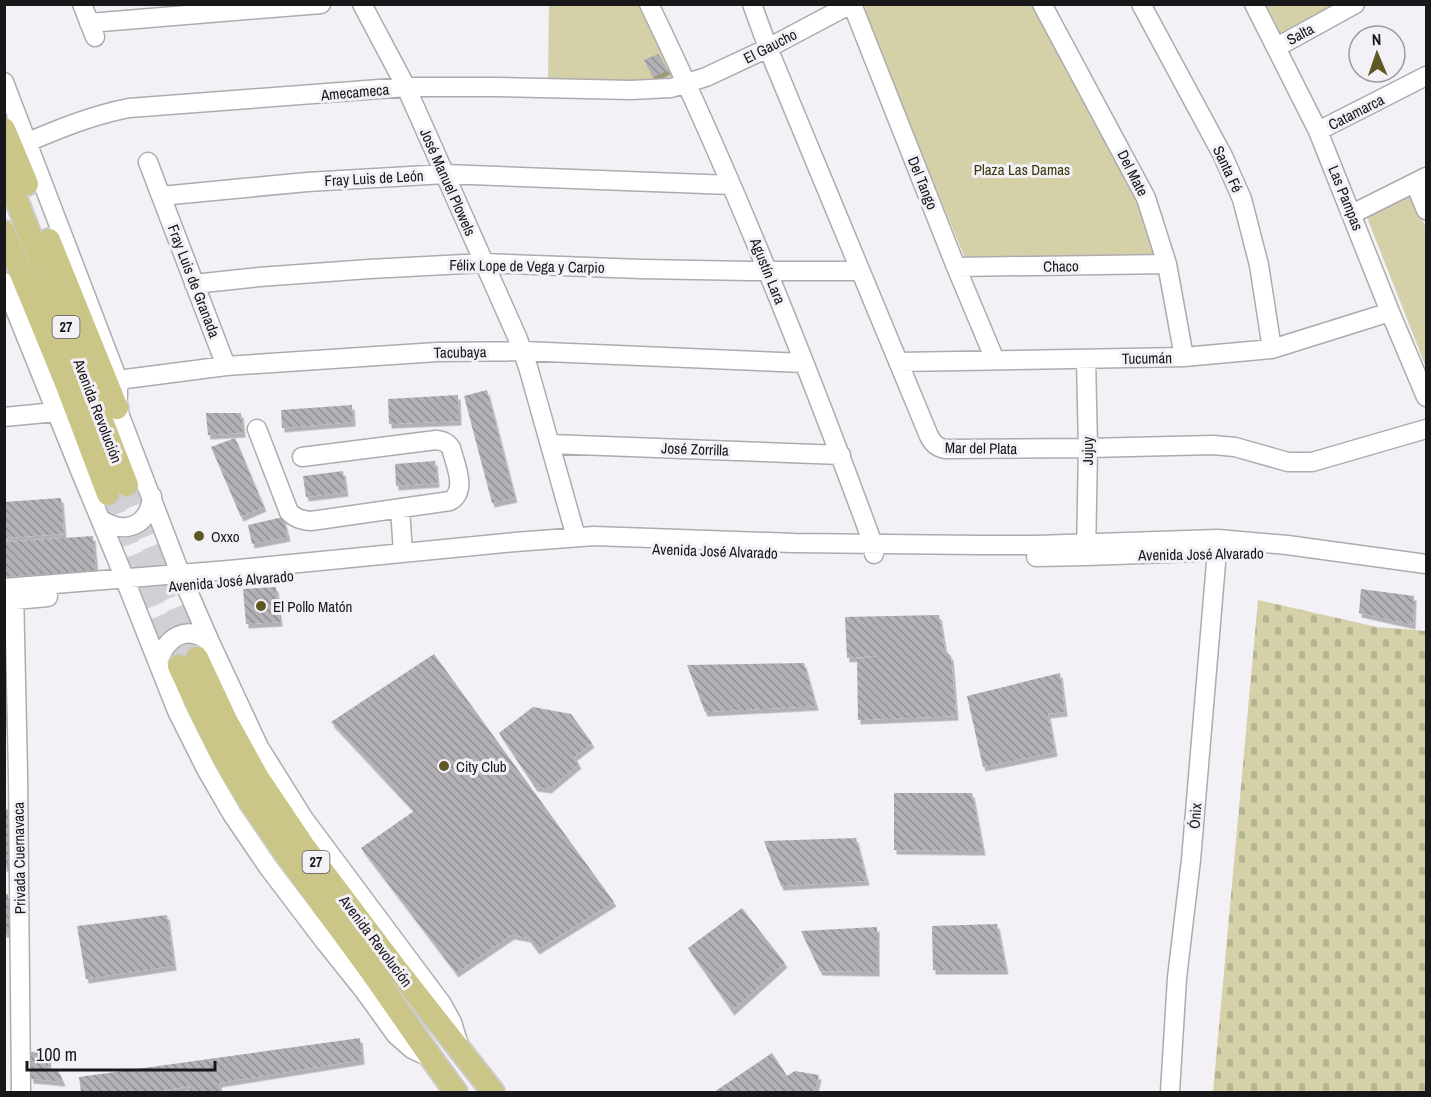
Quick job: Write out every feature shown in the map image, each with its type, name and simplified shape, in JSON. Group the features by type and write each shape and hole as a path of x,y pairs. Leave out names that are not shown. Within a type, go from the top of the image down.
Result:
{"main road":[{"path":"4,129 117,408"},
{"name":"Avenida Revolución","path":"4,168 117,490 66,383 4,232"},
{"name":"Avenida Revolución","path":"186,657 226,720 258,778 303,845 493,1092"},
{"name":"Avenida Revolución","path":"186,657 205,722 240,786 284,853 456,1092"}],"street":[{"path":"82,4 92,30 321,4"},
{"name":"José Manuel Plowels","path":"362,4 406,87 523,351 576,537"},
{"name":"Agustín Lara","path":"649,4 688,84 769,271 841,454 873,549"},
{"name":"Mar del Plata","path":"752,4 768,48 929,436 938,447 945,449 1088,448 1213,445 1234,447 1287,462 1312,462 1426,429"},
{"name":"El Gaucho","path":"688,84 768,48 851,4"},
{"name":"Del Tango","path":"851,4 995,360"},
{"name":"Del Mate","path":"1042,4 1146,198 1167,264 1184,357"},
{"name":"Santa Fé","path":"1141,4 1223,156 1242,199 1259,264 1272,349"},
{"name":"Las Pampas","path":"1254,4 1318,131 1390,312 1425,388"},
{"name":"Salta","path":"1277,47 1355,4"},
{"name":"Catamarca","path":"1318,131 1426,76"},
{"path":"4,82 118,380 117,408 183,579 186,657"},
{"name":"Amecameca","path":"28,142 85,119 129,108 406,87 475,86 631,90 671,88 688,84"},
{"name":"Fray Luis de Granada","path":"148,162 226,366"},
{"name":"Fray Luis de León","path":"161,196 307,182 446,174 731,185"},
{"path":"1352,214 1421,180 1426,210"},
{"name":"Félix Lope de Vega y Carpio","path":"194,284 369,268 484,263 641,269 860,271"},
{"name":"Chaco","path":"956,267 1167,264"},
{"path":"4,282 127,584 186,657"},
{"name":"Tucumán","path":"898,362 1184,357 1272,349 1390,312"},
{"name":"Tacubaya","path":"118,380 226,366 410,353 523,351 804,363"},
{"name":"Jujuy","path":"1086,359 1088,448 1086,550"},
{"path":"4,417 57,412"},
{"path":"257,429 290,512 294,517 303,520 311,521 450,501 456,498 459,492 460,485 452,448 448,443 442,441 302,457"},
{"name":"José Zorrilla","path":"550,444 841,454"},
{"path":"100,519 120,528 135,525 146,516 152,496"},
{"path":"395,509 398,554"},
{"name":"Avenida José Alvarado","path":"183,579 229,570 576,537 794,543 873,549"},
{"name":"Avenida José Alvarado","path":"10,594 597,548 873,549 1036,545 1086,550 1218,545 1426,574"},
{"path":"1218,545 1287,545 1426,564"},
{"name":"Ónix","path":"1170,1092 1177,978 1191,861 1218,545"},
{"name":"Privada Cuernavaca","path":"10,594 12,949 21,1092"}],"green space":[{"path":"549,4 642,5 673,77 643,82 548,79"},
{"name":"Plaza Las Damas","path":"862,4 1033,5 1141,207 1155,256 965,258 859,6"},
{"path":"1254,5 1356,5 1277,47"},
{"path":"1407,194 1413,197 1426,228 1426,367 1368,220 1369,214"},
{"path":"1258,600 1377,627 1426,631 1426,1092 1213,1092"}],"building":[{"path":"658,54 668,70 653,77 644,60"},
{"path":"487,390 515,498 492,503 464,396"},
{"path":"458,395 459,421 389,424 388,399"},
{"path":"352,405 353,422 282,428 281,410"},
{"path":"206,413 241,413 243,433 208,435"},
{"path":"235,438 264,507 241,517 211,447"},
{"path":"435,461 437,483 396,486 395,464"},
{"path":"343,471 346,492 306,497 303,476"},
{"path":"61,498 64,534 4,538 4,502"},
{"path":"283,517 288,537 252,544 248,525"},
{"path":"93,536 96,571 4,577 4,542"},
{"name":"El Pollo Matón","path":"276,587 280,622 246,624 243,589"},
{"path":"1361,589 1414,596 1413,625 1359,613"},
{"path":"939,615 945,650 951,656 956,716 858,720 857,659 878,656 847,658 845,617"},
{"name":"City Club","path":"434,654 614,902 537,950 528,938 512,935 456,973 361,848 414,811 331,722"},
{"path":"804,663 816,706 705,712 687,665"},
{"path":"4,666 6,666 10,722 4,723"},
{"path":"1060,673 1065,712 1048,714 1055,752 983,767 967,696"},
{"path":"533,707 571,714 592,743 574,757 579,764 549,789 535,787 499,733"},
{"path":"894,793 972,793 983,851 894,850"},
{"path":"9,809 9,867 4,867 4,810"},
{"path":"856,838 867,881 781,886 764,841"},
{"path":"4,894 8,894 13,933 4,933"},
{"path":"742,908 785,963 732,1011 688,948"},
{"path":"167,915 174,966 86,979 77,926"},
{"path":"997,924 1006,970 933,970 932,926"},
{"path":"877,927 877,972 820,971 801,931"},
{"path":"360,1038 362,1060 219,1083 220,1092 190,1092 189,1086 155,1092 81,1092 79,1077"},
{"path":"49,1051 48,1071 58,1070 63,1082 31,1079 29,1052"},
{"path":"772,1053 787,1076 795,1071 819,1075 815,1092 714,1092"}],"tunnel":[{"path":"127,485 197,658"},
{"path":"108,494 179,666"}],"place":[{"name":"Oxxo","path":"199,536"},
{"name":"El Pollo Matón","path":"261,606"},
{"name":"City Club","path":"444,766"}]}
